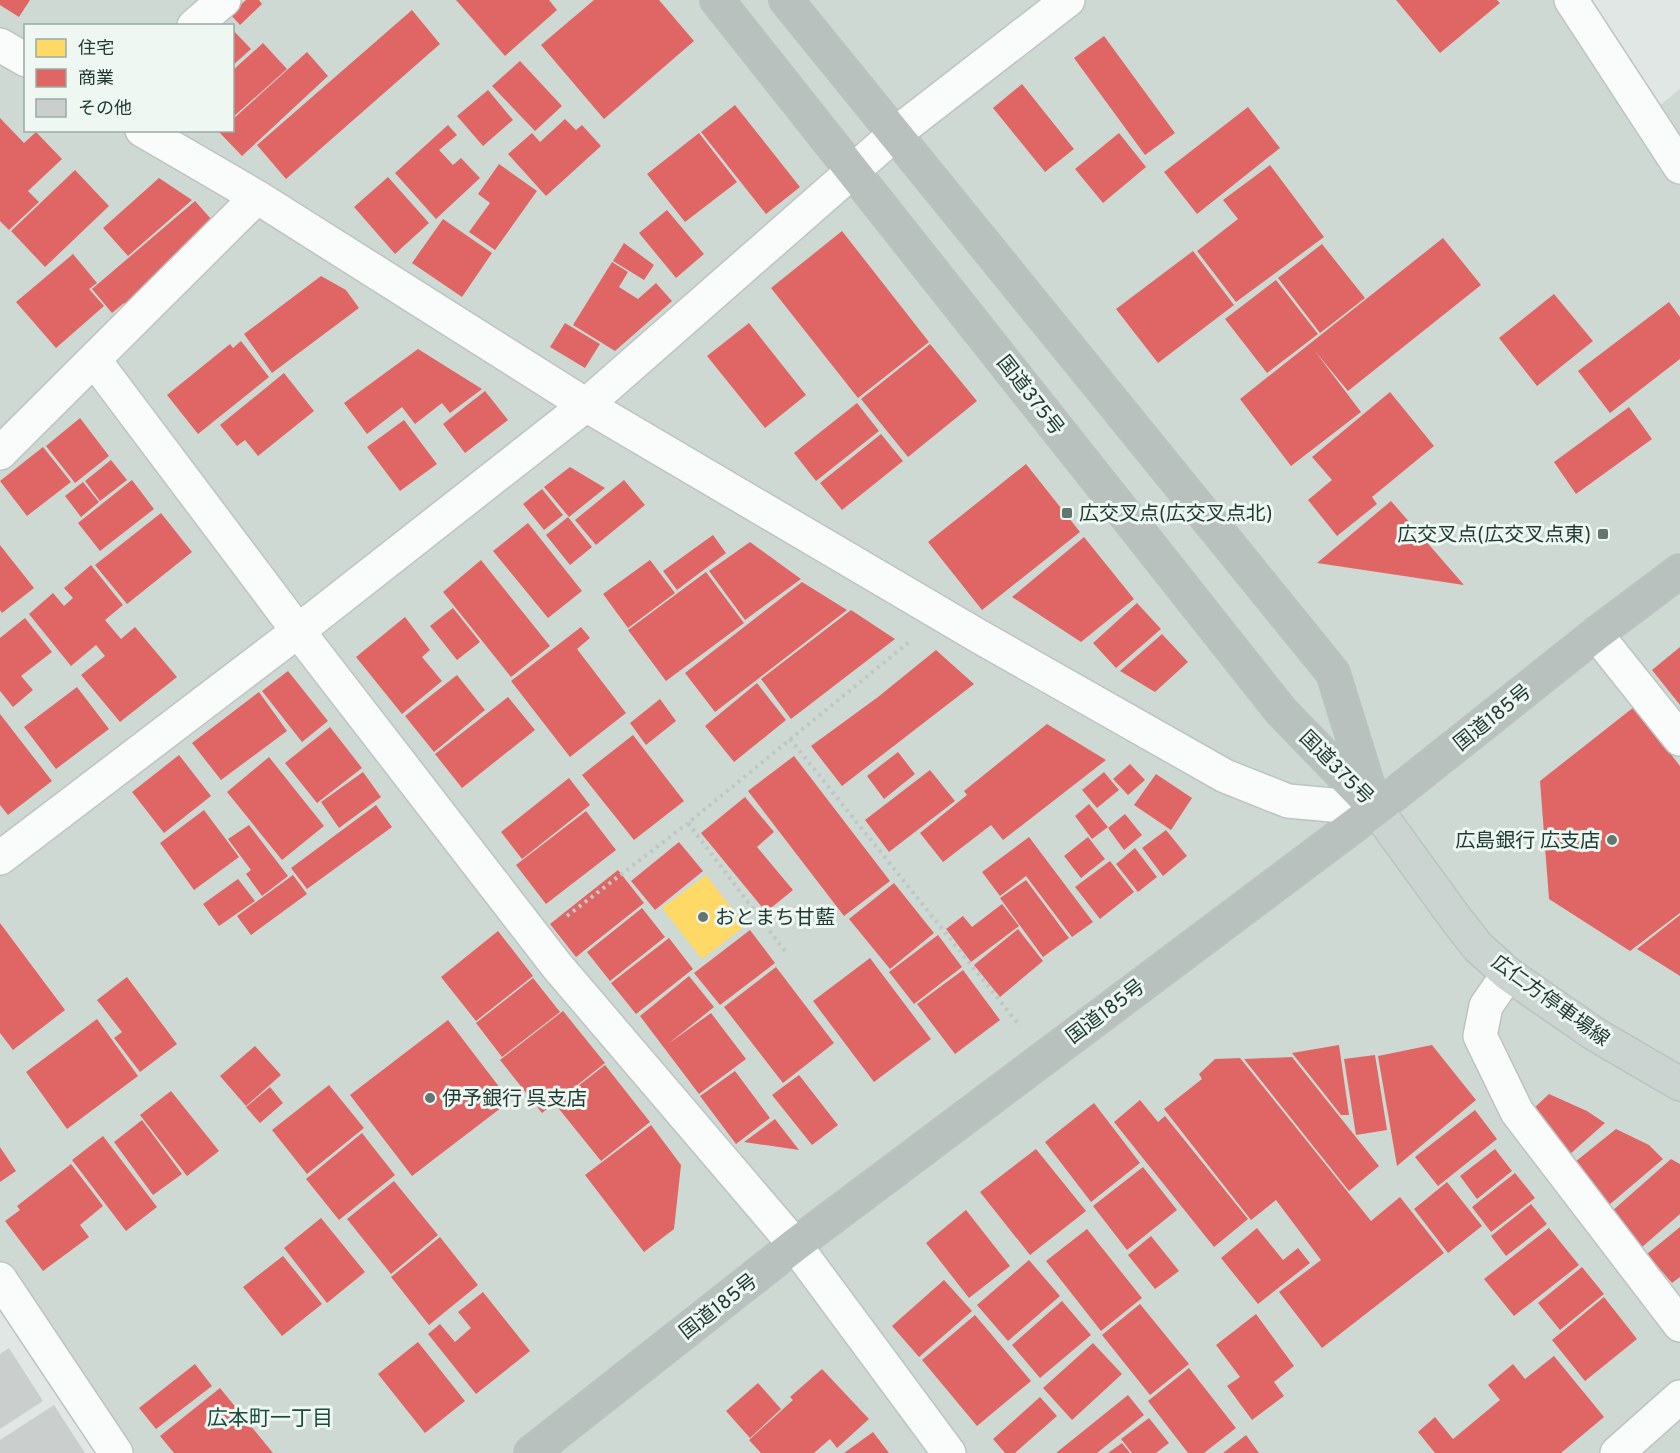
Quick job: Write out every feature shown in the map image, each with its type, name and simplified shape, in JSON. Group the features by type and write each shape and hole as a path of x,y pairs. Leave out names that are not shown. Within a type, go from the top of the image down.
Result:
{"highway":[{"name":"国道375号","path":"717,0 1281,711 1376,809"},
{"name":"国道375号","path":"786,0 1333,672 1376,809"},
{"name":"国道185号","path":"531,1453 795,1245 1376,809 1596,634 1680,571"}],"main road":[{"name":"広仁方停車場線","path":"1376,809 1478,947 1508,974 1596,1035 1680,1084"}],"street":[{"path":"196,24 224,0"},
{"path":"0,858 298,631 586,405 895,134 1068,0"},
{"path":"1571,0 1680,167"},
{"path":"0,45 24,59"},
{"path":"145,132 257,197 586,405 943,615 1225,776 1288,801 1376,809"},
{"path":"0,453 95,361 257,197"},
{"path":"95,361 298,631 536,939 795,1245 949,1453"},
{"path":"1596,634 1680,739"},
{"path":"1508,974 1486,1006 1480,1036 1517,1112 1680,1325"},
{"path":"0,1279 116,1453"},
{"path":"1617,1453 1680,1397"}],"path":[{"path":"536,939 688,823 943,615"},
{"path":"790,739 1044,1056"},
{"path":"688,823 785,951"}],"shaded area":[{"path":"0,0 1561,0 1642,120 1680,89 1680,1453 100,1453 0,1301"}],"building: 住宅":[{"name":"おとまち甘藍","path":"706,875 745,926 702,959 662,908"}],"building: 商業":[{"path":"0,0 30,0 19,17 0,5"},
{"path":"246,0 259,0 262,4 240,25 230,14"},
{"path":"456,0 549,0 557,10 505,56"},
{"path":"594,0 659,0 694,41 604,119 541,45"},
{"path":"1396,0 1497,0 1500,3 1440,53"},
{"path":"412,10 440,44 286,179 257,145"},
{"path":"234,31 251,49 234,64"},
{"path":"1104,36 1175,133 1145,155 1074,58"},
{"path":"263,43 287,69 234,116 234,69"},
{"path":"307,52 328,76 242,156 219,132 234,132 234,118"},
{"path":"520,61 562,106 535,131 492,86"},
{"path":"1022,84 1074,149 1045,172 993,108"},
{"path":"488,90 513,120 483,146 457,116"},
{"path":"735,105 800,187 766,214 701,132"},
{"path":"1248,107 1280,148 1197,214 1164,172"},
{"path":"0,118 24,143 36,132 62,159 28,191 39,202 9,230 0,221"},
{"path":"565,119 576,130 582,125 601,146 546,196 508,154 532,133 540,142"},
{"path":"448,125 457,135 439,150 453,165 461,158 480,178 436,219 395,173"},
{"path":"699,133 737,182 685,222 647,174"},
{"path":"1119,133 1146,167 1103,203 1075,169"},
{"path":"499,164 537,191 495,250 469,232 490,203 478,194"},
{"path":"1270,165 1324,237 1236,302 1197,251 1238,219 1223,200"},
{"path":"75,170 109,206 45,267 11,231"},
{"path":"388,177 429,223 395,254 354,207"},
{"path":"159,178 192,200 128,256 103,228"},
{"path":"195,201 229,239 138,319 124,303 112,313 92,289"},
{"path":"667,210 704,254 676,278 639,233"},
{"path":"443,219 492,253 462,297 412,263"},
{"path":"842,231 929,342 858,398 771,288"},
{"path":"1443,238 1481,285 1348,391 1314,350 1361,412 1291,466 1240,399"},
{"path":"624,243 654,265 644,280 613,261"},
{"path":"1322,244 1365,298 1320,333 1278,278"},
{"path":"1193,251 1234,305 1158,363 1116,309"},
{"path":"73,254 97,283 89,289 104,306 56,348 16,302"},
{"path":"612,262 628,272 619,287 638,299 656,283 672,301 615,351 573,325"},
{"path":"321,276 346,290 359,308 272,373 244,334"},
{"path":"1276,280 1318,334 1267,373 1225,319"},
{"path":"1554,294 1593,341 1537,386 1499,338"},
{"path":"1669,302 1680,317 1680,359 1610,413 1578,371"},
{"path":"565,323 600,344 585,368 550,347"},
{"path":"749,323 806,395 765,428 707,356"},
{"path":"241,341 269,377 198,434 167,395 230,344 233,348"},
{"path":"930,344 977,401 908,457 861,399"},
{"path":"418,349 482,389 450,413 442,403 415,424 402,407 367,434 344,403"},
{"path":"284,373 314,411 258,456 245,440 237,446 220,425"},
{"path":"485,391 508,420 465,453 443,424"},
{"path":"1390,392 1434,446 1372,497 1377,504 1337,536 1308,500 1332,480 1312,457"},
{"path":"857,403 879,431 816,481 794,453"},
{"path":"1629,407 1652,439 1576,494 1554,462"},
{"path":"80,418 109,456 75,483 46,446"},
{"path":"404,420 437,464 400,491 367,447"},
{"path":"881,434 903,461 842,510 820,483"},
{"path":"43,447 71,482 27,516 0,481"},
{"path":"111,460 127,480 100,501 85,481"},
{"path":"1026,464 1080,532 982,610 928,542"},
{"path":"570,467 605,488 569,517 544,487"},
{"path":"132,480 154,509 100,551 78,523"},
{"path":"624,480 645,505 596,545 575,520"},
{"path":"83,482 99,502 81,517 65,496"},
{"path":"542,489 563,515 544,530 523,504"},
{"path":"1391,501 1464,585 1317,563"},
{"path":"161,513 192,552 127,604 95,565"},
{"path":"568,517 592,547 570,565 546,535"},
{"path":"528,523 582,591 548,618 493,551"},
{"path":"713,535 726,553 677,590 663,571"},
{"path":"1084,537 1134,599 1081,642 1012,597"},
{"path":"750,542 801,579 745,620 709,571"},
{"path":"0,545 34,588 2,613 0,610"},
{"path":"481,560 550,646 511,677 443,592"},
{"path":"650,560 675,593 628,628 603,594"},
{"path":"91,565 123,605 105,620 121,639 135,627 177,677 120,722 81,675 105,656 96,645 71,666 29,614 53,593 64,606 73,598 64,588"},
{"path":"706,572 744,623 666,681 628,630"},
{"path":"802,582 847,610 715,712 685,673"},
{"path":"1137,603 1161,629 1116,668 1093,643"},
{"path":"453,608 480,642 457,660 430,626"},
{"path":"851,610 895,639 791,719 761,679"},
{"path":"405,617 430,650 422,657 442,681 402,714 356,657"},
{"path":"25,618 52,652 21,676 33,690 13,707 0,691 0,638"},
{"path":"581,627 590,638 577,649 626,713 570,757 511,681"},
{"path":"1162,634 1188,662 1155,692 1120,671"},
{"path":"1680,647 1680,705 1652,670"},
{"path":"936,650 974,684 842,786 811,746 878,697"},
{"path":"288,671 328,721 302,742 262,691"},
{"path":"457,675 485,710 434,752 405,716"},
{"path":"757,683 786,720 734,762 705,726"},
{"path":"77,687 109,729 56,769 24,727"},
{"path":"259,692 287,731 221,780 192,743"},
{"path":"508,697 535,730 462,788 435,754"},
{"path":"660,699 676,721 646,745 630,723"},
{"name":"広島銀行 広支店","path":"1634,707 1680,766 1680,913 1630,951 1549,899 1540,781"},
{"path":"0,714 52,781 8,815 0,805"},
{"path":"1047,724 1106,760 1003,840 991,825 943,862 920,833 967,795 964,791"},
{"path":"330,727 362,768 317,803 285,763"},
{"path":"633,735 684,801 634,840 582,775"},
{"path":"898,752 915,774 884,799 867,776"},
{"path":"179,755 211,796 164,833 132,792"},
{"path":"794,756 890,881 844,916 748,791"},
{"path":"269,757 324,826 282,860 227,792"},
{"path":"1130,764 1145,780 1128,795 1113,779"},
{"path":"930,770 955,801 889,852 865,820"},
{"path":"363,772 381,797 339,828 321,802"},
{"path":"1104,772 1119,790 1097,808 1082,790"},
{"path":"1156,774 1192,798 1171,830 1134,805"},
{"path":"569,778 590,805 522,859 501,832"},
{"path":"745,797 774,832 757,847 793,890 766,912 701,833"},
{"path":"1089,804 1108,827 1092,839 1075,816"},
{"path":"376,805 392,827 307,889 291,868"},
{"path":"204,810 239,857 194,890 160,843"},
{"path":"586,811 616,850 546,904 516,865"},
{"path":"1125,814 1142,835 1124,850 1108,828"},
{"path":"249,825 288,876 262,896 246,874 251,870 228,839"},
{"path":"1166,830 1187,856 1163,876 1142,848"},
{"path":"1029,837 1093,922 1072,937 1026,876 1000,896 982,872"},
{"path":"1088,837 1105,859 1081,878 1064,856"},
{"path":"679,842 703,871 655,910 631,881"},
{"path":"1135,848 1157,877 1138,892 1116,864"},
{"path":"1110,861 1134,892 1100,919 1075,887"},
{"path":"618,870 644,903 576,957 550,924"},
{"path":"293,875 307,894 251,935 237,916"},
{"path":"238,879 255,901 219,926 203,904"},
{"path":"1026,880 1069,938 1043,957 1000,898"},
{"path":"894,883 934,933 890,969 849,919"},
{"path":"1002,904 1019,926 971,962 946,929 963,916 972,927"},
{"path":"642,908 665,937 610,981 587,952"},
{"path":"1680,915 1680,976 1637,949"},
{"path":"0,923 65,1010 13,1050 0,1033"},
{"path":"1018,929 1043,961 1000,997 974,965"},
{"path":"750,930 775,963 720,1005 694,973"},
{"path":"498,931 533,976 476,1021 441,977"},
{"path":"938,935 962,967 914,1004 889,972"},
{"path":"669,938 693,969 636,1014 611,983"},
{"path":"870,958 931,1039 874,1082 813,1001"},
{"path":"776,967 834,1043 783,1083 724,1007"},
{"path":"963,970 1000,1020 955,1054 917,1004"},
{"path":"689,976 714,1007 668,1044 711,1013 746,1059 699,1094 640,1016"},
{"path":"127,977 177,1044 140,1072 114,1038 122,1032 97,1000"},
{"path":"533,978 560,1012 502,1057 476,1023"},
{"path":"563,1011 605,1063 542,1113 500,1060"},
{"path":"97,1019 138,1076 67,1129 26,1072"},
{"name":"伊予銀行 呉支店","path":"448,1020 510,1101 412,1176 350,1095"},
{"path":"1339,1045 1349,1115 1341,1115 1292,1053"},
{"path":"1432,1045 1476,1100 1397,1166 1378,1056"},
{"path":"255,1046 281,1075 246,1106 220,1076"},
{"path":"1375,1055 1387,1130 1356,1135 1344,1059"},
{"path":"1292,1057 1379,1166 1349,1191 1244,1059"},
{"path":"1240,1058 1371,1221 1400,1197 1444,1253 1322,1348 1279,1292 1321,1260 1276,1200 1251,1220 1164,1109 1202,1079 1199,1074 1215,1059"},
{"path":"605,1065 650,1122 601,1161 555,1104"},
{"path":"735,1071 770,1118 736,1144 700,1096"},
{"path":"799,1075 838,1125 812,1145 772,1095"},
{"path":"329,1085 364,1128 307,1174 272,1130"},
{"path":"270,1087 283,1103 260,1123 246,1107"},
{"path":"171,1091 219,1151 187,1176 140,1115"},
{"path":"1549,1094 1587,1111 1605,1123 1569,1155 1531,1111"},
{"path":"1140,1100 1158,1122 1165,1116 1248,1219 1214,1247 1114,1122"},
{"path":"1094,1103 1140,1163 1091,1202 1045,1142"},
{"path":"1475,1110 1497,1139 1438,1186 1415,1157"},
{"path":"775,1119 799,1150 744,1142"},
{"path":"142,1120 182,1174 153,1195 114,1142"},
{"path":"651,1125 681,1165 674,1229 644,1252 585,1175"},
{"path":"1616,1129 1649,1145 1663,1159 1609,1205 1575,1162"},
{"path":"362,1133 395,1175 339,1220 306,1179"},
{"path":"103,1136 157,1207 126,1231 72,1160"},
{"path":"0,1147 16,1171 0,1182"},
{"path":"1036,1149 1086,1211 1030,1255 980,1192"},
{"path":"1495,1149 1512,1171 1477,1199 1460,1176"},
{"path":"1671,1159 1680,1164 1680,1214 1642,1247 1611,1212"},
{"path":"71,1164 103,1206 80,1225 89,1237 43,1271 5,1221 20,1210 17,1206"},
{"path":"1143,1167 1177,1210 1127,1250 1093,1206"},
{"path":"1515,1173 1535,1198 1491,1232 1472,1207"},
{"path":"394,1181 438,1235 391,1274 347,1219"},
{"path":"1447,1182 1482,1226 1448,1253 1414,1209"},
{"path":"1531,1204 1547,1224 1506,1256 1491,1236"},
{"path":"966,1210 1010,1266 969,1298 926,1243"},
{"path":"321,1218 365,1272 327,1303 284,1248"},
{"path":"1680,1227 1680,1277 1672,1283 1647,1254"},
{"path":"1257,1228 1283,1260 1298,1248 1310,1263 1258,1304 1221,1258"},
{"path":"1549,1228 1579,1265 1514,1316 1484,1279"},
{"path":"1087,1229 1142,1298 1101,1331 1046,1261"},
{"path":"1151,1236 1179,1271 1155,1289 1128,1255"},
{"path":"440,1237 478,1285 429,1325 391,1277"},
{"path":"283,1256 322,1304 282,1336 243,1287"},
{"path":"1029,1260 1060,1296 1008,1341 977,1305"},
{"path":"1582,1267 1604,1294 1560,1330 1538,1303"},
{"path":"944,1280 972,1311 919,1357 892,1326"},
{"path":"483,1292 530,1351 476,1394 428,1334 440,1324 455,1342 471,1328 458,1312"},
{"path":"1604,1297 1637,1339 1585,1381 1552,1340"},
{"path":"1062,1301 1091,1335 1040,1378 1012,1345"},
{"path":"1140,1304 1189,1364 1150,1395 1102,1335"},
{"path":"1256,1314 1294,1366 1274,1382 1284,1396 1252,1420 1227,1386 1240,1377 1216,1345"},
{"path":"975,1315 1031,1381 977,1426 922,1360"},
{"path":"418,1342 465,1401 425,1433 378,1374"},
{"path":"1093,1343 1122,1374 1072,1420 1043,1388"},
{"path":"1554,1356 1604,1417 1561,1453 1435,1453 1418,1432 1435,1417 1453,1439 1500,1400 1488,1385 1513,1364 1525,1379"},
{"path":"195,1364 212,1386 156,1429 139,1408"},
{"path":"1189,1368 1236,1428 1204,1453 1188,1453 1148,1401"},
{"path":"822,1369 869,1419 837,1448 830,1439 814,1453 761,1453 749,1440 793,1400 790,1397"},
{"path":"758,1383 781,1409 750,1438 726,1411"},
{"path":"220,1388 273,1453 174,1453 160,1436"},
{"path":"1128,1395 1144,1415 1097,1453 1056,1453"},
{"path":"1040,1397 1057,1416 1015,1453 1005,1453 993,1439"},
{"path":"1149,1418 1169,1443 1156,1453 1132,1453 1121,1439"},
{"path":"873,1432 889,1453 844,1453"},
{"path":"1246,1435 1259,1453 1223,1453"},
{"path":"1122,1443 1130,1453 1108,1453"}],"building: その他":[{"path":"9,1348 43,1401 0,1429 0,1354"},
{"path":"54,1405 85,1453 0,1453 0,1440"}],"place":[{"name":"広交叉点(広交叉点北)","path":"1067,513"},
{"name":"広交叉点(広交叉点東)","path":"1603,534"},
{"name":"広島銀行 広支店","path":"1612,840"},
{"name":"おとまち甘藍","path":"703,917"},
{"name":"伊予銀行 呉支店","path":"430,1098"}],"district":[{"name":"広本町一丁目","path":"270,1418"}]}
